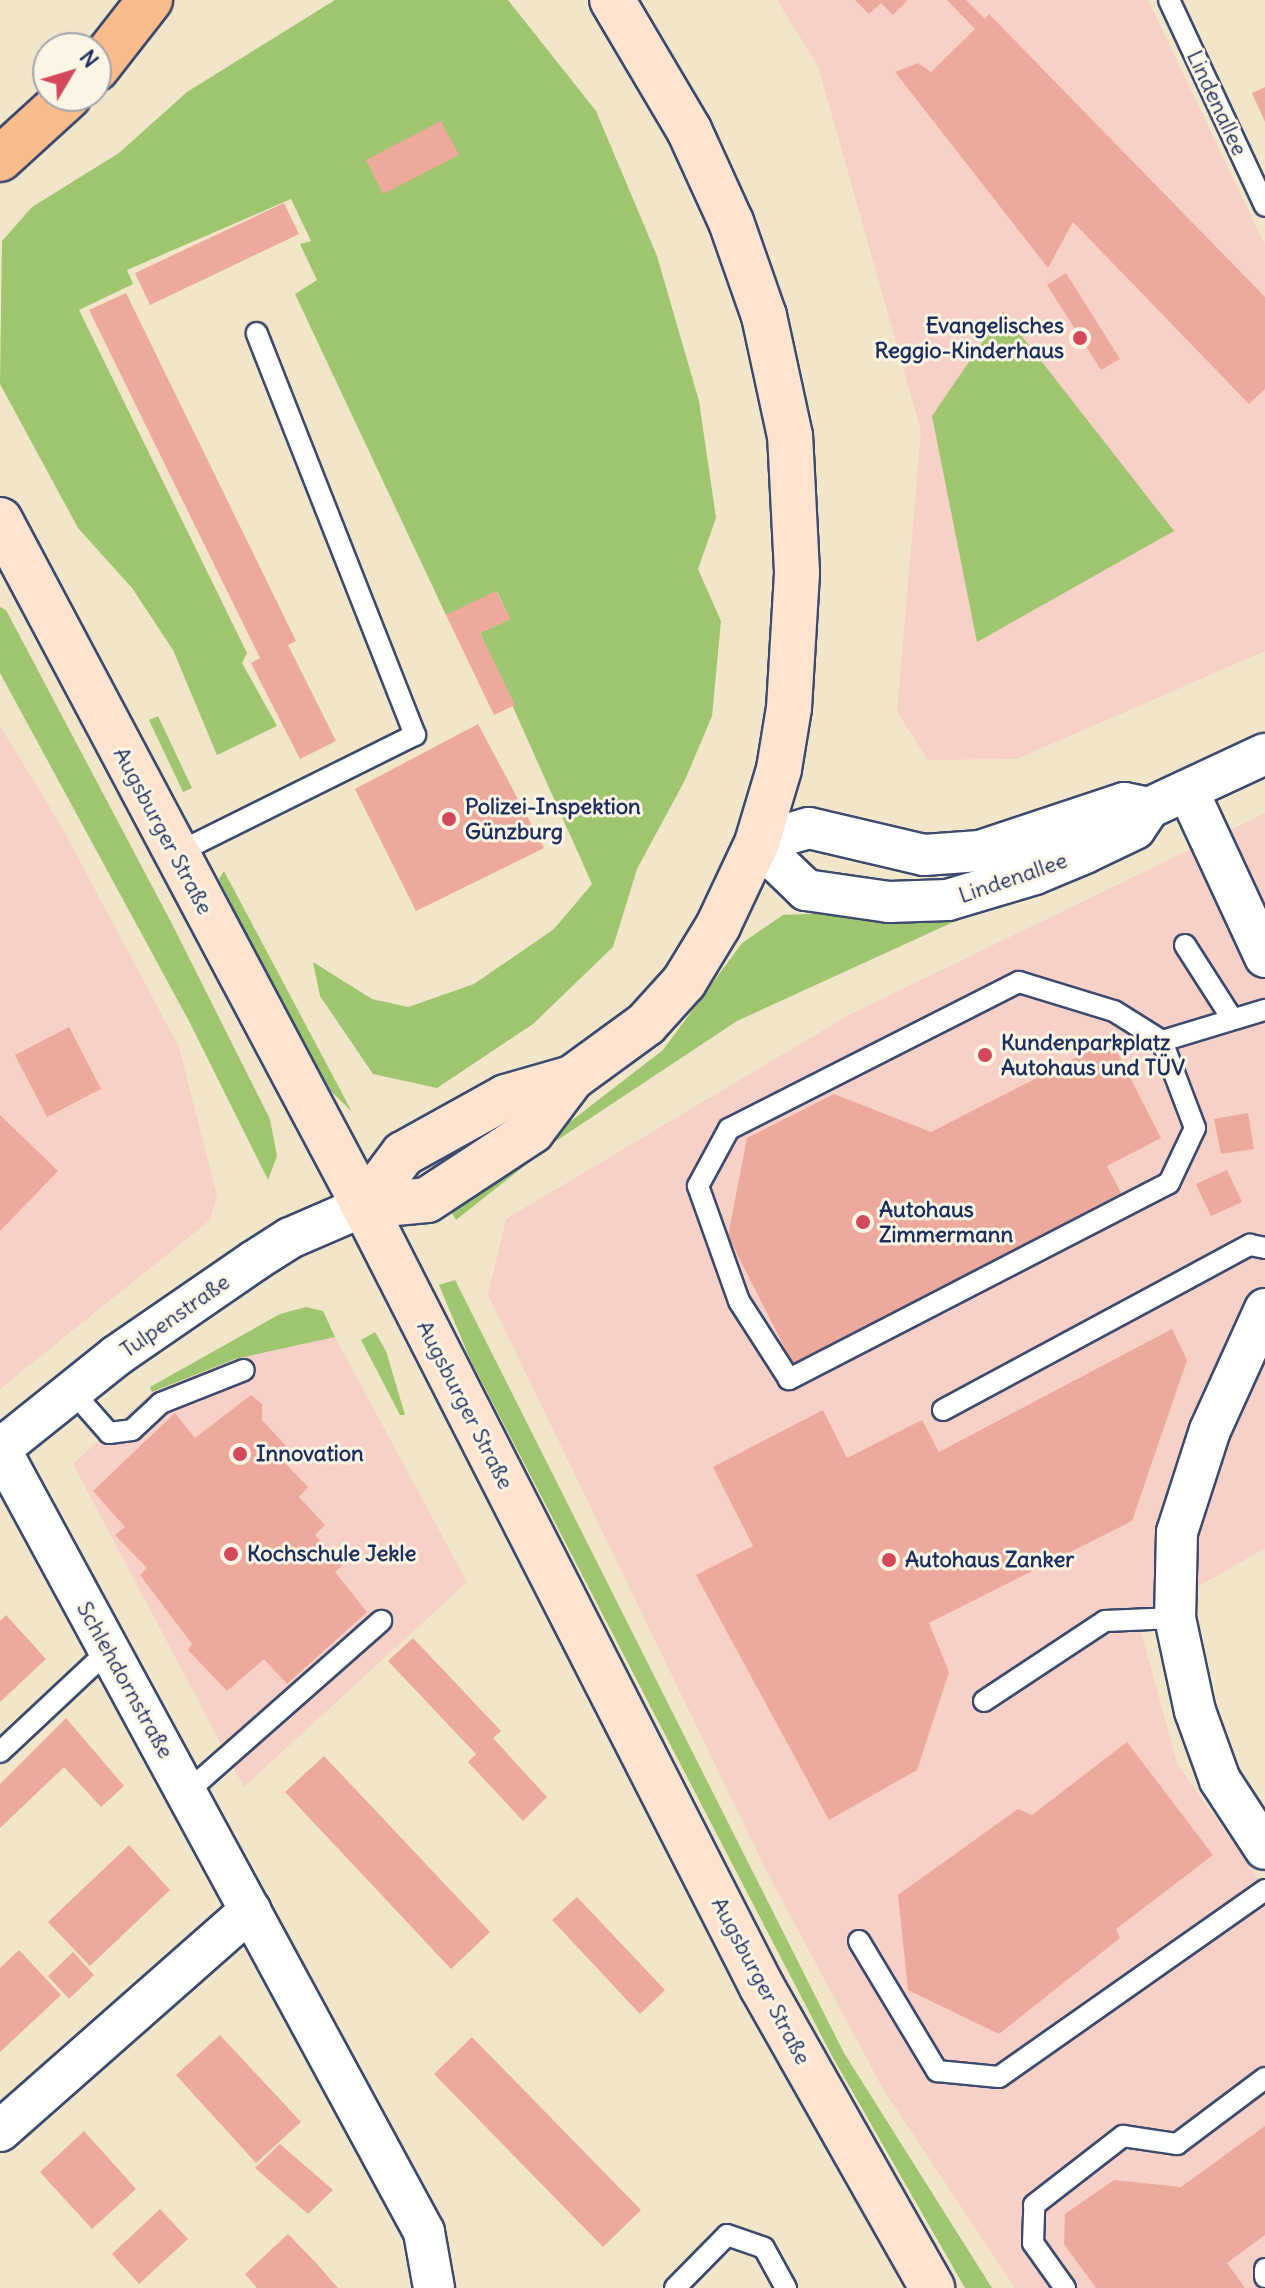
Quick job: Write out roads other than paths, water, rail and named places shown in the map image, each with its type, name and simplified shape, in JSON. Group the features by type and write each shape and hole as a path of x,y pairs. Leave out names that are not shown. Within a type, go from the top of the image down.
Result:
{"main road":[{"path":"112,49 150,0"},
{"path":"364,1206 427,1200 532,1131 572,1078 646,1024 684,982 757,843 789,708 797,572 790,436 764,316 731,222 689,130 612,0"},
{"path":"0,159 51,112"},
{"name":"Augsburger Straße","path":"4,537 364,1206 762,1987 932,2288"}],"street":[{"name":"Lindenallee","path":"757,843 806,890 889,902 948,900 1035,874 1085,853 1135,829 1149,808 1265,754"},
{"path":"1188,791 1265,957"},
{"name":"Lindenallee","path":"757,843 809,828 924,855 980,851 1038,836 1124,803 1149,808"},
{"name":"Tulpenstraße","path":"0,1449 72,1391 290,1238 364,1206"},
{"path":"1265,1309 1210,1430 1177,1532 1175,1618 1195,1711 1220,1780 1265,1849"},
{"name":"Schlehdornstraße","path":"0,1449 424,2232 434,2288"},
{"path":"0,2131 251,1910"}],"lane":[{"name":"Lindenallee","path":"1169,0 1265,206"},
{"path":"175,854 415,735 257,333"},
{"path":"1185,945 1231,1017"},
{"path":"1019,982 1114,1011 1162,1041 1195,1128 1169,1183 789,1379 739,1301 698,1186 729,1129 1019,982"},
{"path":"1162,1041 1231,1017 1265,1010"},
{"path":"943,1410 1250,1245 1265,1248"},
{"path":"72,1391 109,1433 132,1430 161,1403 244,1370"},
{"path":"984,1701 1105,1621 1175,1618"},
{"path":"187,1792 381,1621"},
{"path":"0,1752 108,1651"},
{"path":"859,1941 937,2071 999,2077 1265,1890"},
{"path":"1065,2288 1033,2243 1034,2205 1123,2136 1177,2144 1265,2078"},
{"path":"675,2288 727,2235 764,2248 786,2288"},
{"path":"1265,2269 1265,2277"}],"place":[{"name":"Evangelisches Reggio-Kinderhaus","path":"1080,338"},
{"name":"Polizei-Inspektion Günzburg","path":"449,819"},
{"name":"Kundenparkplatz Autohaus und TÜV","path":"985,1055"},
{"name":"Autohaus Zimmermann","path":"863,1222"},
{"name":"Innovation","path":"240,1454"},
{"name":"Kochschule Jekle","path":"231,1554"},
{"name":"Autohaus Zanker","path":"889,1560"}]}
